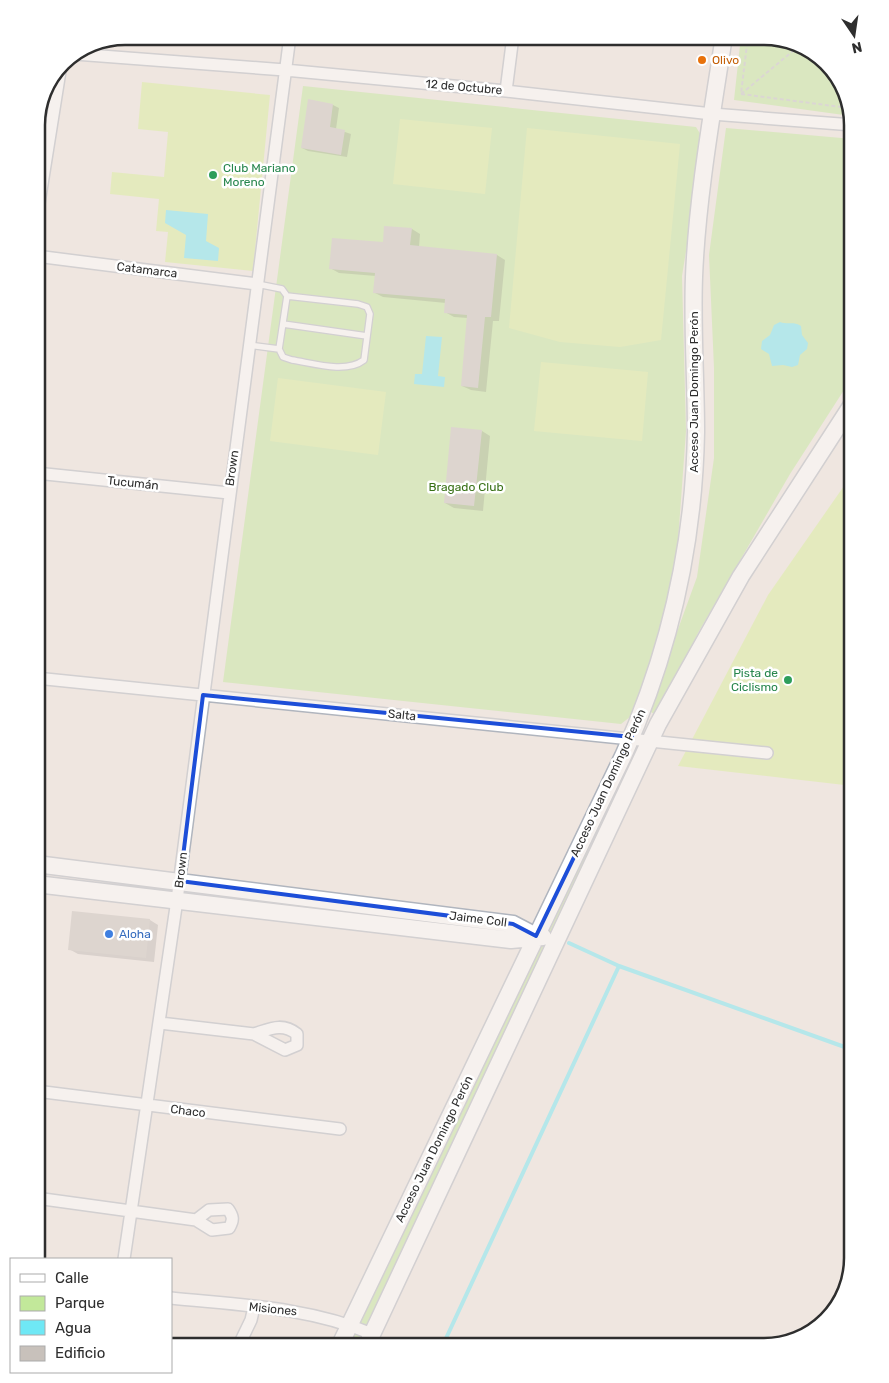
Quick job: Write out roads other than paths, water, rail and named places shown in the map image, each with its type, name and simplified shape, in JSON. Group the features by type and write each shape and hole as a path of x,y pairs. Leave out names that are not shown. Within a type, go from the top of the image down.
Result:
{"main road":[{"name":"Acceso Juan Domingo Perón","path":"343,1338 632,737 675,606 688,542 696,432 695,259 712,114 723,45"},
{"name":"Acceso Juan Domingo Perón","path":"371,1338 658,724 741,576 844,417"},
{"name":"Jaime Coll","path":"45,865 513,924 536,936"},
{"name":"Jaime Coll","path":"45,885 511,940 536,936"},
{"path":"536,936 557,939"}],"street":[{"name":"Brown","path":"124,1258 180,881 202,695 289,45"},
{"path":"506,91 512,45"},
{"name":"12 de Octubre","path":"87,55 285,70 506,91 712,114 844,124"},
{"path":"45,165 58,80"},
{"name":"Catamarca","path":"45,257 257,284"},
{"name":"Tucumán","path":"45,474 229,493"},
{"name":"Salta","path":"45,679 632,737 767,753"},
{"path":"160,1023 254,1034"},
{"name":"Chaco","path":"45,1092 340,1129"},
{"path":"45,1199 196,1220"},
{"name":"Misiones","path":"172,1298 303,1312 350,1324 368,1338"},
{"path":"242,1338 251,1320 254,1307"}],"lane":[{"path":"257,284 282,289 288,296 358,304 367,307 370,314 364,360 348,367 292,360 283,357 279,348 288,296"},
{"path":"283,324 367,336"},
{"path":"249,345 279,348"}],"water":[{"path":"166,210 208,214 206,241 219,248 218,261 184,258 186,235 165,223"},
{"path":"780,322 801,326 802,335 808,343 807,349 800,355 798,365 792,367 783,365 772,366 769,354 761,349 762,341 770,335 774,325"},
{"path":"426,336 442,337 438,376 445,377 444,387 414,384 415,374 422,374"}],"waterway":[{"path":"569,943 619,966 844,1047"},
{"path":"446,1338 619,966"}],"place":[{"name":"Olivo","path":"702,60"},
{"name":"Club Mariano Moreno","path":"213,175"},
{"name":"Pista de Ciclismo","path":"788,680"},
{"name":"Aloha","path":"109,934"}],"park label":[{"name":"Bragado Club","path":"466,487"}]}
